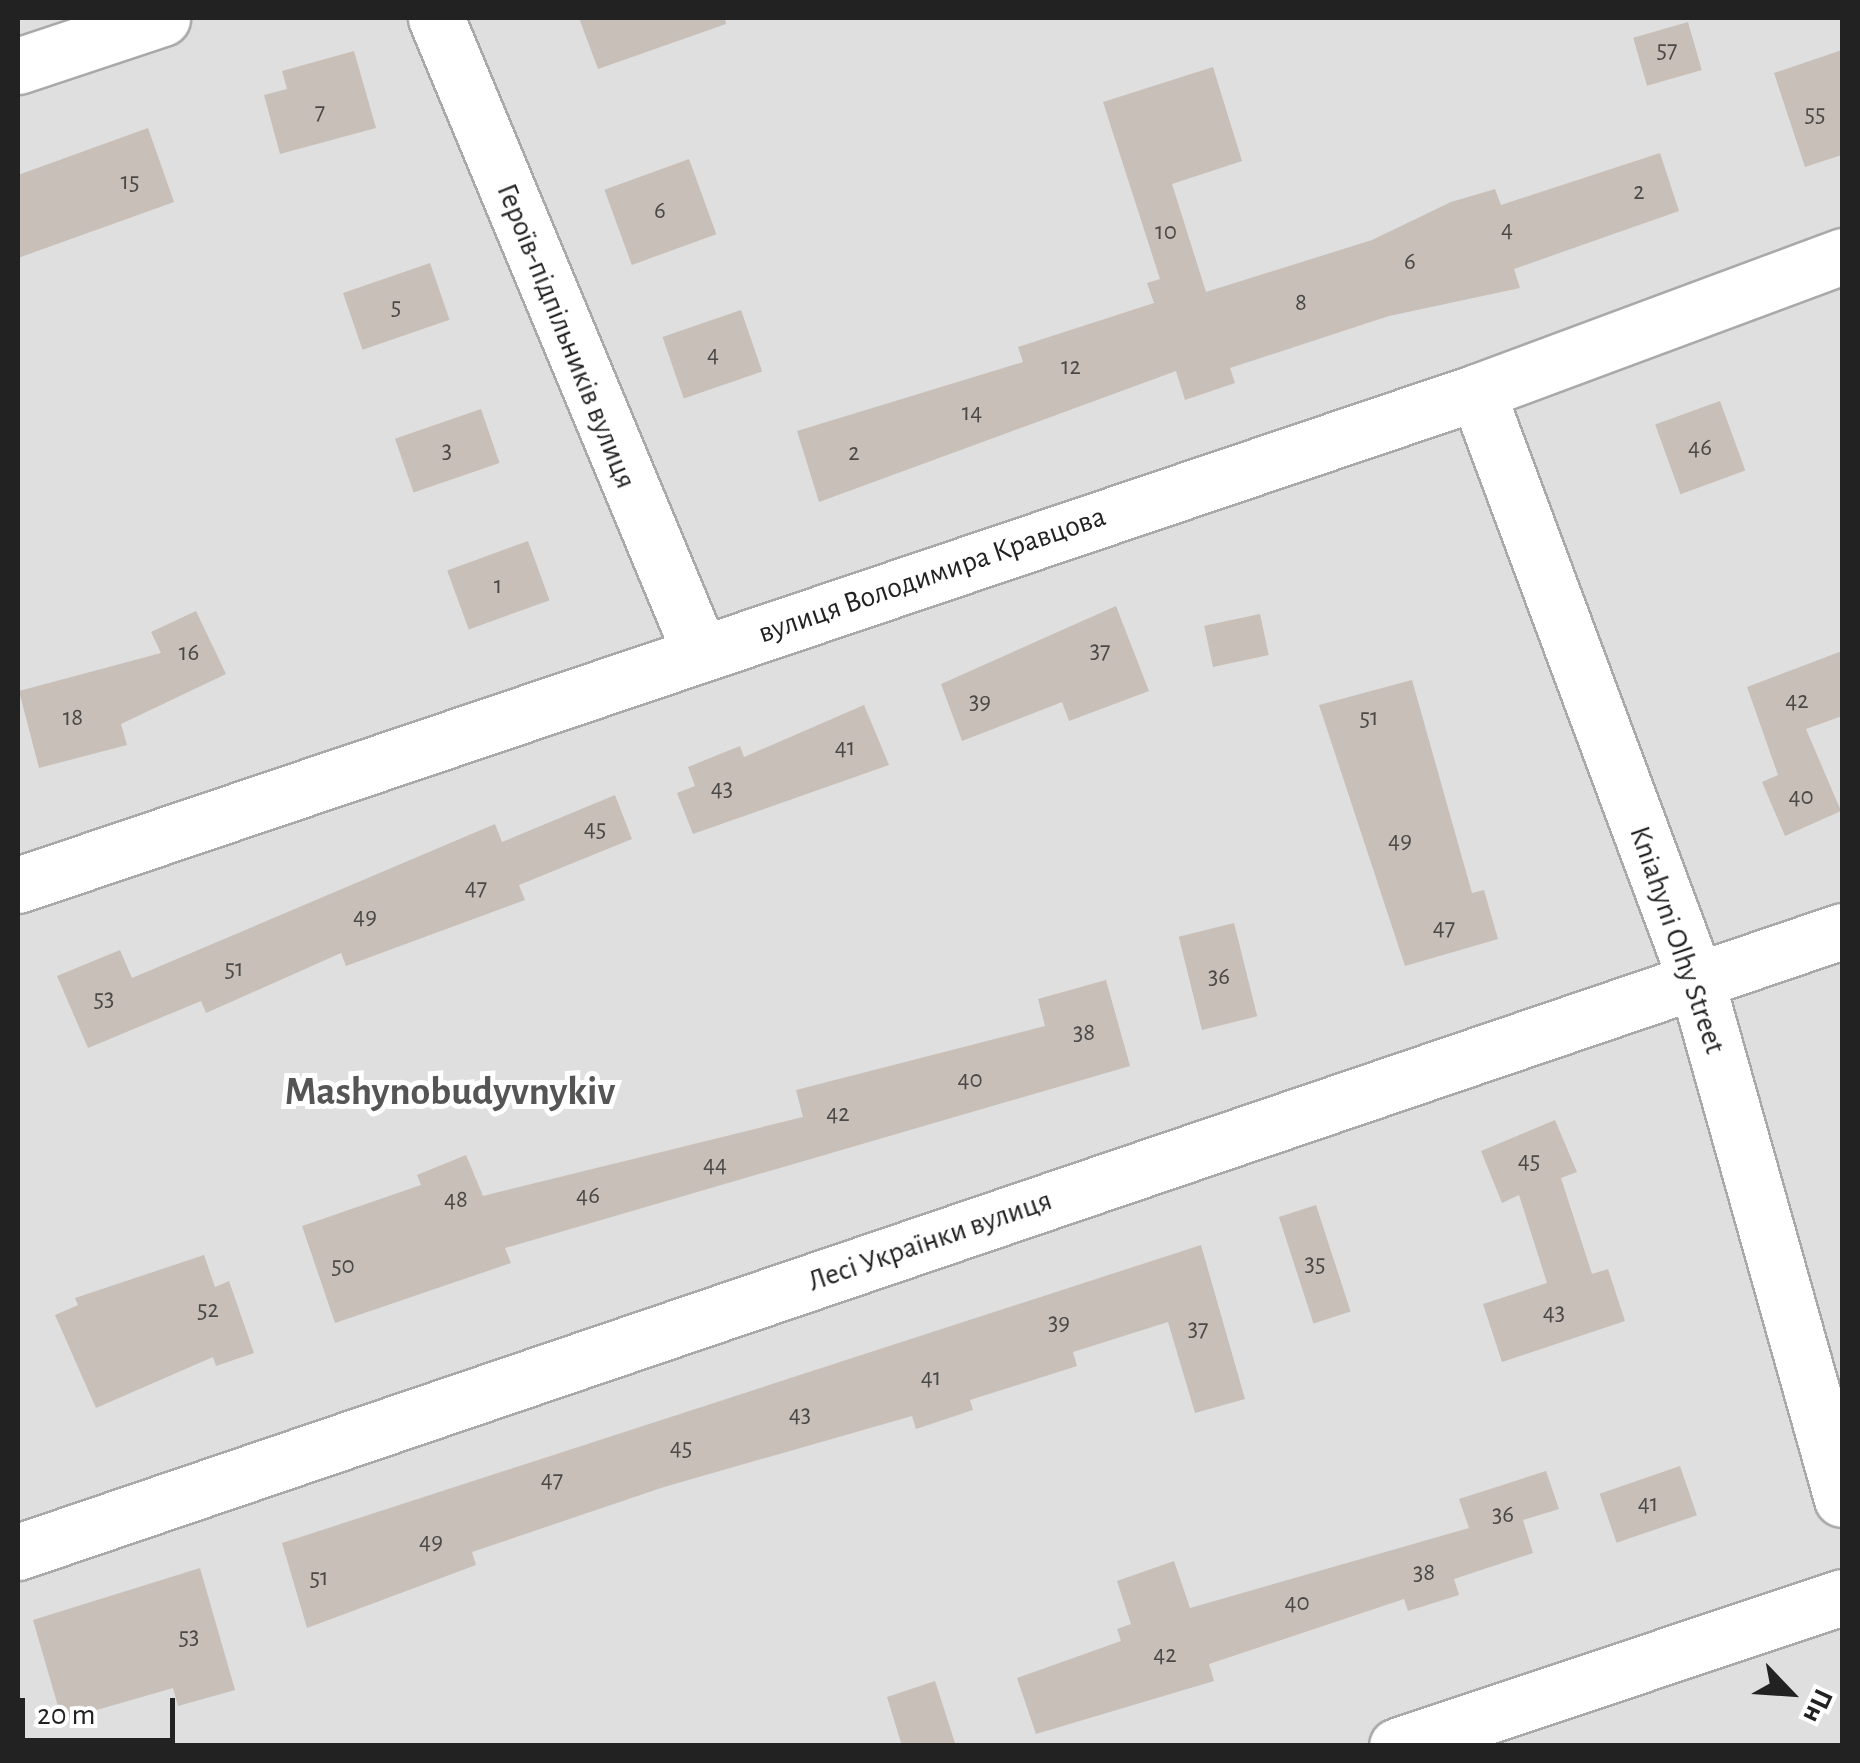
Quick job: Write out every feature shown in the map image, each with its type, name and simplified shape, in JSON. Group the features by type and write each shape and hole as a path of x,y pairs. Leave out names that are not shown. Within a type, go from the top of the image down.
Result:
{"street":[{"path":"18,66 162,18"},
{"name":"Героїв-підпільників вулиця","path":"436,18 700,652"},
{"name":"вулиця Володимира Кравцова","path":"18,885 1478,392 1842,256"},
{"name":"Kniahyni Olhy Street","path":"1478,392 1696,980 1842,1498"},
{"name":"Лесі Українки вулиця","path":"18,1552 1842,931"},
{"path":"1398,1746 1842,1598"}],"shaded area":[{"name":"Mashynobudyvnykiv","path":"18,18 1842,18 1842,1745 18,1745"}],"building":[{"path":"579,18 725,18 726,24 598,69"},
{"path":"1688,22 1702,70 1647,86 1633,38"},
{"path":"1842,50 1842,155 1805,167 1774,73"},
{"path":"354,51 376,128 280,154 264,95 287,89 282,71"},
{"path":"1213,67 1242,161 1172,184 1206,292 1372,240 1451,202 1495,189 1501,205 1660,153 1679,211 1514,269 1520,288 1389,316 1230,368 1235,383 1185,400 1176,371 819,502 797,431 1023,362 1018,347 1154,303 1147,283 1160,279 1103,102"},
{"path":"148,128 174,202 18,258 18,175"},
{"path":"689,159 716,234 632,265 604,190"},
{"path":"430,263 450,320 363,350 343,293"},
{"path":"741,310 762,371 684,398 663,337"},
{"path":"1720,401 1745,471 1680,494 1655,425"},
{"path":"481,409 500,463 414,493 395,439"},
{"path":"528,541 550,600 469,630 447,570"},
{"path":"1116,606 1149,691 1069,721 1062,702 962,741 941,684"},
{"path":"196,611 226,674 121,724 127,745 39,768 19,691 161,653 151,632"},
{"path":"1260,614 1269,655 1213,667 1204,626"},
{"path":"1842,651 1842,716 1806,729 1841,811 1785,836 1762,782 1778,775 1747,687"},
{"path":"1412,680 1472,893 1484,890 1498,939 1405,966 1319,705"},
{"path":"864,705 889,765 693,834 677,793 695,786 688,767 740,746 744,757"},
{"path":"615,795 632,839 519,885 525,900 346,966 341,953 206,1013 201,1001 88,1048 57,976 120,950 132,978 495,824 502,842"},
{"path":"1234,923 1257,1016 1202,1030 1179,937"},
{"path":"1106,980 1130,1066 505,1248 511,1263 335,1323 302,1226 421,1185 417,1175 466,1155 483,1196 803,1117 796,1090 1045,1026 1038,999"},
{"path":"1555,1120 1577,1172 1561,1178 1592,1274 1608,1269 1625,1321 1502,1362 1483,1304 1547,1283 1519,1195 1502,1203 1481,1151"},
{"path":"1316,1205 1351,1312 1314,1324 1279,1217"},
{"path":"1201,1245 1245,1399 1195,1413 1168,1322 1073,1352 1077,1366 970,1400 973,1410 916,1429 912,1416 664,1487 472,1552 476,1565 307,1628 282,1543"},
{"path":"204,1255 215,1287 229,1281 254,1353 216,1366 213,1357 96,1408 55,1315 78,1305 75,1298"},
{"path":"1680,1466 1697,1515 1617,1543 1600,1494"},
{"path":"1546,1471 1559,1509 1523,1520 1533,1553 1454,1579 1459,1595 1408,1611 1404,1599 1209,1664 1214,1681 1036,1734 1017,1678 1121,1641 1117,1629 1131,1624 1117,1581 1174,1561 1190,1608 1469,1528 1459,1499"},
{"path":"200,1568 235,1690 178,1706 173,1688 62,1720 33,1620"},
{"path":"935,1681 956,1746 902,1746 887,1697"}],"district":[{"name":"Mashynobudyvnykiv","path":"450,1092"}]}
